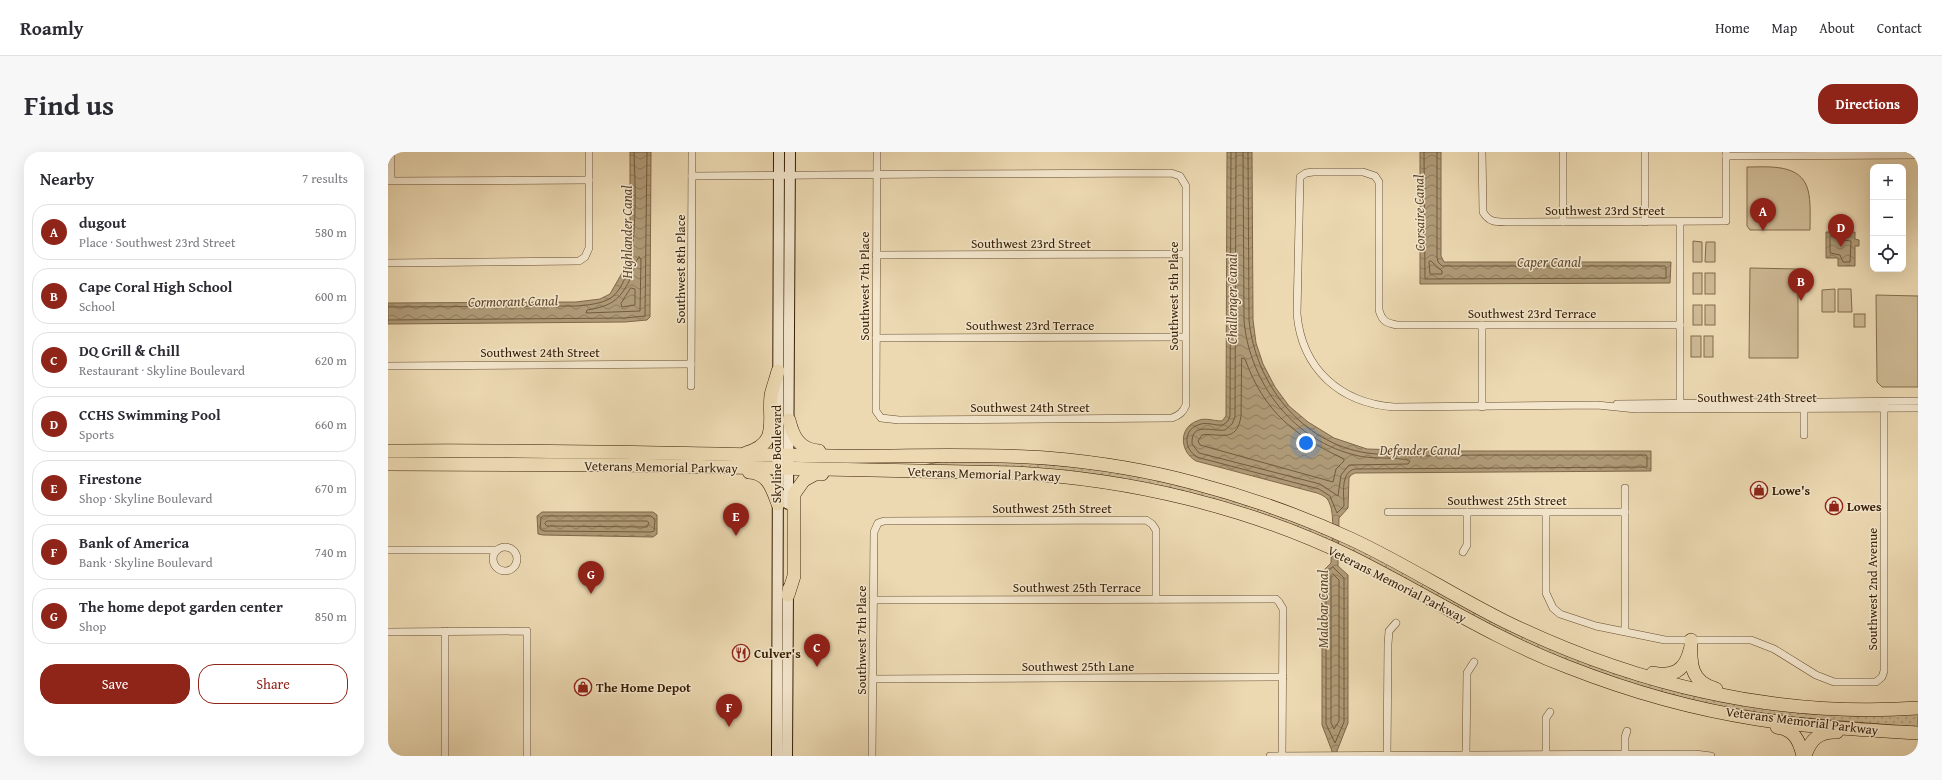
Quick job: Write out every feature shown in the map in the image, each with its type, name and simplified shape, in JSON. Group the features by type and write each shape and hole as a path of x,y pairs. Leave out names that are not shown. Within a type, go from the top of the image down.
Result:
{"highway":[{"path":"740,454 761,446 771,434 772,394 778,371"},
{"path":"789,420 796,438 804,447 813,450 920,452 950,455"},
{"name":"Veterans Memorial Parkway","path":"390,450 783,455 950,455 1064,460 1108,465 1164,476 1266,505 1326,528 1355,541 1504,621 1603,662 1640,675 1684,688 1720,696 1781,705 1862,711 1918,708"},
{"name":"Veterans Memorial Parkway","path":"388,464 623,465 1016,473 1097,482 1142,489 1201,503 1281,528 1321,544 1350,557 1478,626 1543,657 1594,677 1674,702 1758,719 1837,728 1918,733"},
{"path":"623,465 652,471 756,473 765,478 771,485 778,504"},
{"path":"788,595 794,576 796,490 803,481 816,474 862,470"},
{"path":"1504,621 1534,629 1610,659 1650,672 1666,675 1671,674 1682,667 1688,659 1691,644"},
{"path":"1691,644 1692,667 1696,678 1710,687 1790,700 1840,705 1862,711"},
{"path":"1674,702 1679,708 1692,712 1786,728 1797,737 1804,756"},
{"path":"1804,756 1809,744 1819,735 1825,733 1918,738"}],"street":[{"path":"391,152 390,180 589,180"},
{"path":"388,263 579,261 585,257 589,248 589,152"},
{"name":"Southwest 8th Place","path":"691,386 692,152"},
{"name":"Skyline Boulevard","path":"779,152 778,371 783,455 788,595 787,756"},
{"name":"Skyline Boulevard","path":"783,455 789,420 790,152"},
{"name":"Southwest 7th Place","path":"876,152 876,411 881,418"},
{"name":"Southwest 23rd Street","path":"1482,152 1482,205 1486,218 1492,222 1726,222 1726,154"},
{"path":"1563,222 1564,152"},
{"path":"1645,152 1645,222"},
{"path":"1726,154 1918,155"},
{"name":"Southwest 24th Street","path":"1385,322 1381,318 1379,310 1379,182 1375,176 1363,172 1306,173 1300,177 1298,321 1307,353 1317,369 1345,394 1377,405 1394,407 1597,405 1636,409 1680,406 1884,405 1918,408"},
{"name":"Southwest 5th Place","path":"876,175 1171,173 1180,176 1186,186 1186,405 1179,416"},
{"path":"692,176 876,175"},
{"path":"1680,222 1680,406"},
{"name":"Southwest 23rd Street","path":"876,255 1185,254"},
{"name":"Southwest 23rd Terrace","path":"1385,322 1397,325 1680,325"},
{"path":"1482,325 1482,406"},
{"name":"Southwest 23rd Terrace","path":"876,338 1185,337"},
{"name":"Southwest 24th Street","path":"388,366 692,364"},
{"name":"Southwest 24th Street","path":"1884,405 1918,401"},
{"path":"1804,405 1804,435"},
{"name":"Southwest 2nd Avenue","path":"1691,644 1752,640 1774,650 1816,675 1834,682 1870,682 1880,679 1884,672 1884,405"},
{"name":"Southwest 24th Street","path":"881,418 899,420 1172,418 1179,416"},
{"name":"Skyline Boulevard","path":"777,756 778,504 783,469"},
{"path":"1625,488 1625,631"},
{"name":"Southwest 25th Street","path":"1388,512 1625,512"},
{"path":"1463,552 1467,544 1467,512"},
{"path":"1546,512 1546,592 1553,608 1560,614 1596,626 1691,644"},
{"name":"Southwest 25th Street","path":"876,525 884,521 1146,520 1152,524 1156,530 1156,599"},
{"name":"Southwest 7th Place","path":"872,756 874,532 876,525"},
{"path":"388,550 497,550"},
{"name":"Southwest 25th Terrace","path":"873,600 1271,598 1280,602 1283,609 1283,677"},
{"path":"1387,756 1388,644 1389,632 1396,623"},
{"path":"388,632 527,630 527,756"},
{"path":"445,631 445,756"},
{"path":"1466,755 1467,673 1474,662"},
{"path":"1282,756 1283,677"},
{"name":"Southwest 25th Lane","path":"873,679 1283,677"},
{"path":"1546,755 1546,718 1550,712"},
{"path":"1625,755 1625,737 1628,731"},
{"path":"1270,756 1695,754 1711,756"}],"shaded area":[{"path":"1747,167 1783,168 1798,175 1804,181 1809,195 1810,230 1750,230 1747,226"},
{"path":"1693,241 1702,242 1702,262 1693,262"},
{"path":"1706,242 1715,242 1715,262 1705,262"},
{"path":"1750,268 1798,269 1798,358 1749,358"},
{"path":"1693,273 1702,273 1702,294 1693,294"},
{"path":"1705,273 1715,273 1715,294 1705,294"},
{"path":"1835,289 1835,312 1822,312 1822,290"},
{"path":"1838,289 1851,289 1852,312 1838,312"},
{"path":"1876,295 1918,296 1918,387 1882,387 1877,382"},
{"path":"1693,305 1702,305 1702,325 1693,325"},
{"path":"1705,305 1715,305 1715,325 1705,325"},
{"path":"1854,314 1865,314 1865,327 1854,327"},
{"path":"1691,336 1701,336 1701,357 1691,357"},
{"path":"1704,336 1713,336 1713,357 1704,357"},
{"path":"949,460 1004,461 1091,468 1164,481 1238,501 1318,530 1357,548 1551,648 1809,713 1856,716 1918,713 1918,727 1766,715 1698,702 1611,678 1523,642 1380,567 1195,495 924,465"}],"water":[{"path":"630,152 651,152 650,317 647,320 625,322 388,324 388,303 576,302 600,299 610,294 626,266 630,246"},
{"path":"1227,152 1252,152 1253,320 1256,343 1263,364 1275,387 1289,406 1308,422 1334,438 1367,449 1434,451 1651,451 1651,471 1355,473 1351,475 1349,478 1348,508 1339,518 1338,566 1348,575 1348,723 1337,751 1337,756 1332,756 1332,751 1322,725 1322,572 1331,563 1333,523 1329,502 1326,497 1317,493 1196,461 1187,452 1184,446 1184,434 1191,424 1203,419 1222,421 1226,416"},
{"name":"Caper Canal","path":"1420,152 1441,152 1441,256 1444,262 1671,262 1670,283 1420,284"},
{"path":"1826,232 1855,232 1855,239 1859,240 1859,246 1855,246 1855,266 1838,266 1838,258 1826,258"},
{"path":"542,512 653,512 657,515 657,534 653,537 543,535 538,534 537,516"}],"place":[{"name":"dugout","path":"1763,231"},
{"name":"CCHS Swimming Pool","path":"1841,247"},
{"name":"Cape Coral High School","path":"1801,301"},
{"name":"Lowe's","path":"1759,490"},
{"name":"Lowes","path":"1834,506"},
{"name":"Firestone","path":"736,536"},
{"name":"The home depot garden center","path":"591,594"},
{"name":"Culver's","path":"741,653"},
{"name":"DQ Grill & Chill","path":"817,667"},
{"name":"The Home Depot","path":"583,687"},
{"name":"Bank of America","path":"729,727"}],"water label":[{"name":"Corsaire Canal","path":"1419,213"},
{"name":"Highlander Canal","path":"627,232"},
{"name":"Challenger Canal","path":"1232,299"},
{"name":"Cormorant Canal","path":"513,301"},
{"name":"Defender Canal","path":"1420,450"},
{"name":"Malabar Canal","path":"1323,609"}]}
